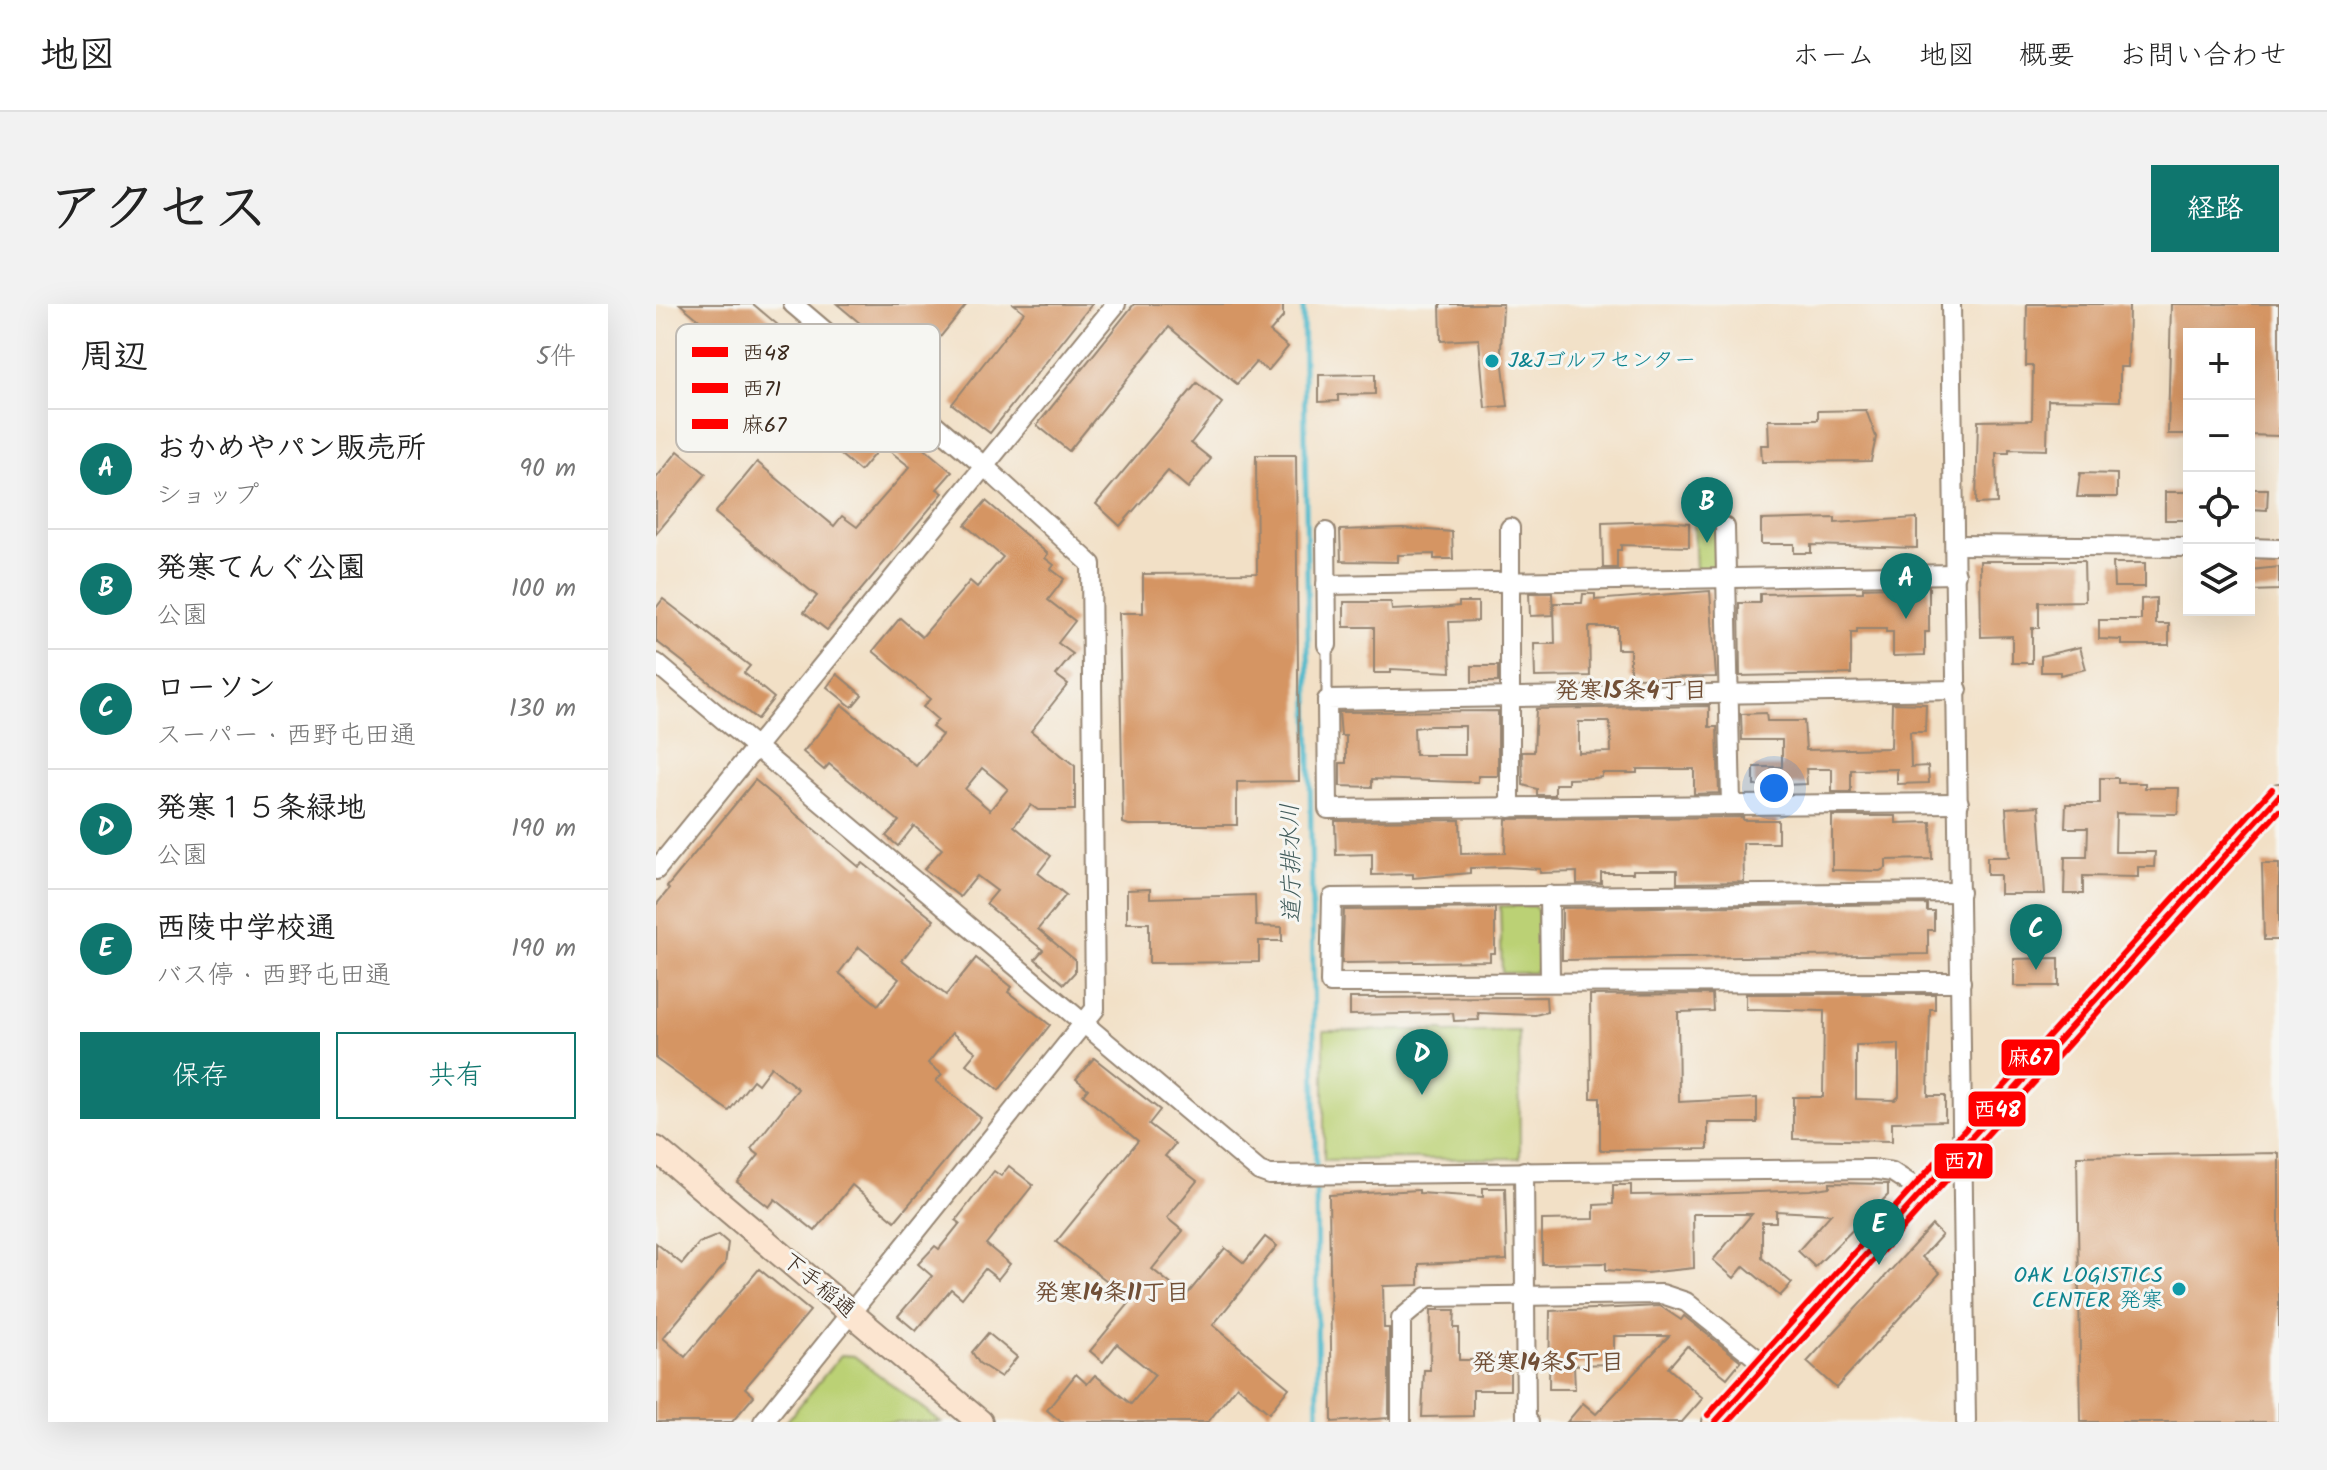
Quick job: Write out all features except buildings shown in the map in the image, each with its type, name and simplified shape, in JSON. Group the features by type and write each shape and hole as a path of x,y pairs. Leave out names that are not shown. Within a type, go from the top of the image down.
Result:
{"street":[{"path":"793,304 817,324"},
{"path":"656,870 1116,304"},
{"path":"1951,304 1966,1422"},
{"path":"763,1422 1095,1009 1091,564 940,429"},
{"path":"1725,527 1731,805"},
{"path":"1510,528 1510,808"},
{"path":"1326,532 1327,645"},
{"path":"1956,545 2183,547"},
{"path":"2255,548 2279,549"},
{"path":"1326,585 1956,574"},
{"path":"656,663 1259,1171 1270,1175 1871,1169 1892,1172 1923,1192"},
{"path":"1958,690 1327,700 1328,809 1959,803"},
{"path":"1715,1422 2279,796"},
{"path":"1960,892 1332,898 1330,983 1550,980 1961,982"},
{"path":"1549,895 1550,980"},
{"name":"下手稲通","path":"656,1149 977,1421"},
{"path":"1524,1171 1526,1419 1529,1422"},
{"path":"1401,1422 1401,1319 1427,1297 1662,1294 1686,1302 1765,1365"}],"lane":[{"path":"1327,645 1327,700"}],"green space":[{"path":"1718,522 1719,564 1713,569 1696,570 1694,523"},
{"path":"1500,906 1534,906 1538,911 1538,969 1533,973 1502,973"},
{"path":"1443,1030 1446,1033 1519,1031 1520,1158 1324,1160 1324,1031"},
{"path":"841,1355 854,1356 941,1422 786,1422"}],"waterway":[{"name":"道庁排水川","path":"1303,304 1316,1169"},
{"name":"道庁排水川","path":"1316,1179 1318,1422"}],"transit line":[{"name":"麻67","path":"1708,1415 2272,789"},
{"name":"西48","path":"1715,1422 2279,796"},
{"name":"西71","path":"1728,1422 2279,811"}],"place":[{"name":"J&Jゴルフセンター","path":"1492,361"},
{"name":"発寒てんぐ公園","path":"1707,543"},
{"name":"おかめやパン販売所","path":"1906,619"},
{"name":"ローソン","path":"2036,970"},
{"name":"発寒１５条緑地","path":"1422,1095"},
{"name":"西陵中学校通","path":"1879,1265"},
{"name":"OAK LOGISTICS CENTER 発寒","path":"2179,1289"}],"district":[{"name":"発寒15条4丁目","path":"1631,691"},
{"name":"発寒14条11丁目","path":"1112,1293"},
{"name":"発寒14条5丁目","path":"1548,1363"}]}
